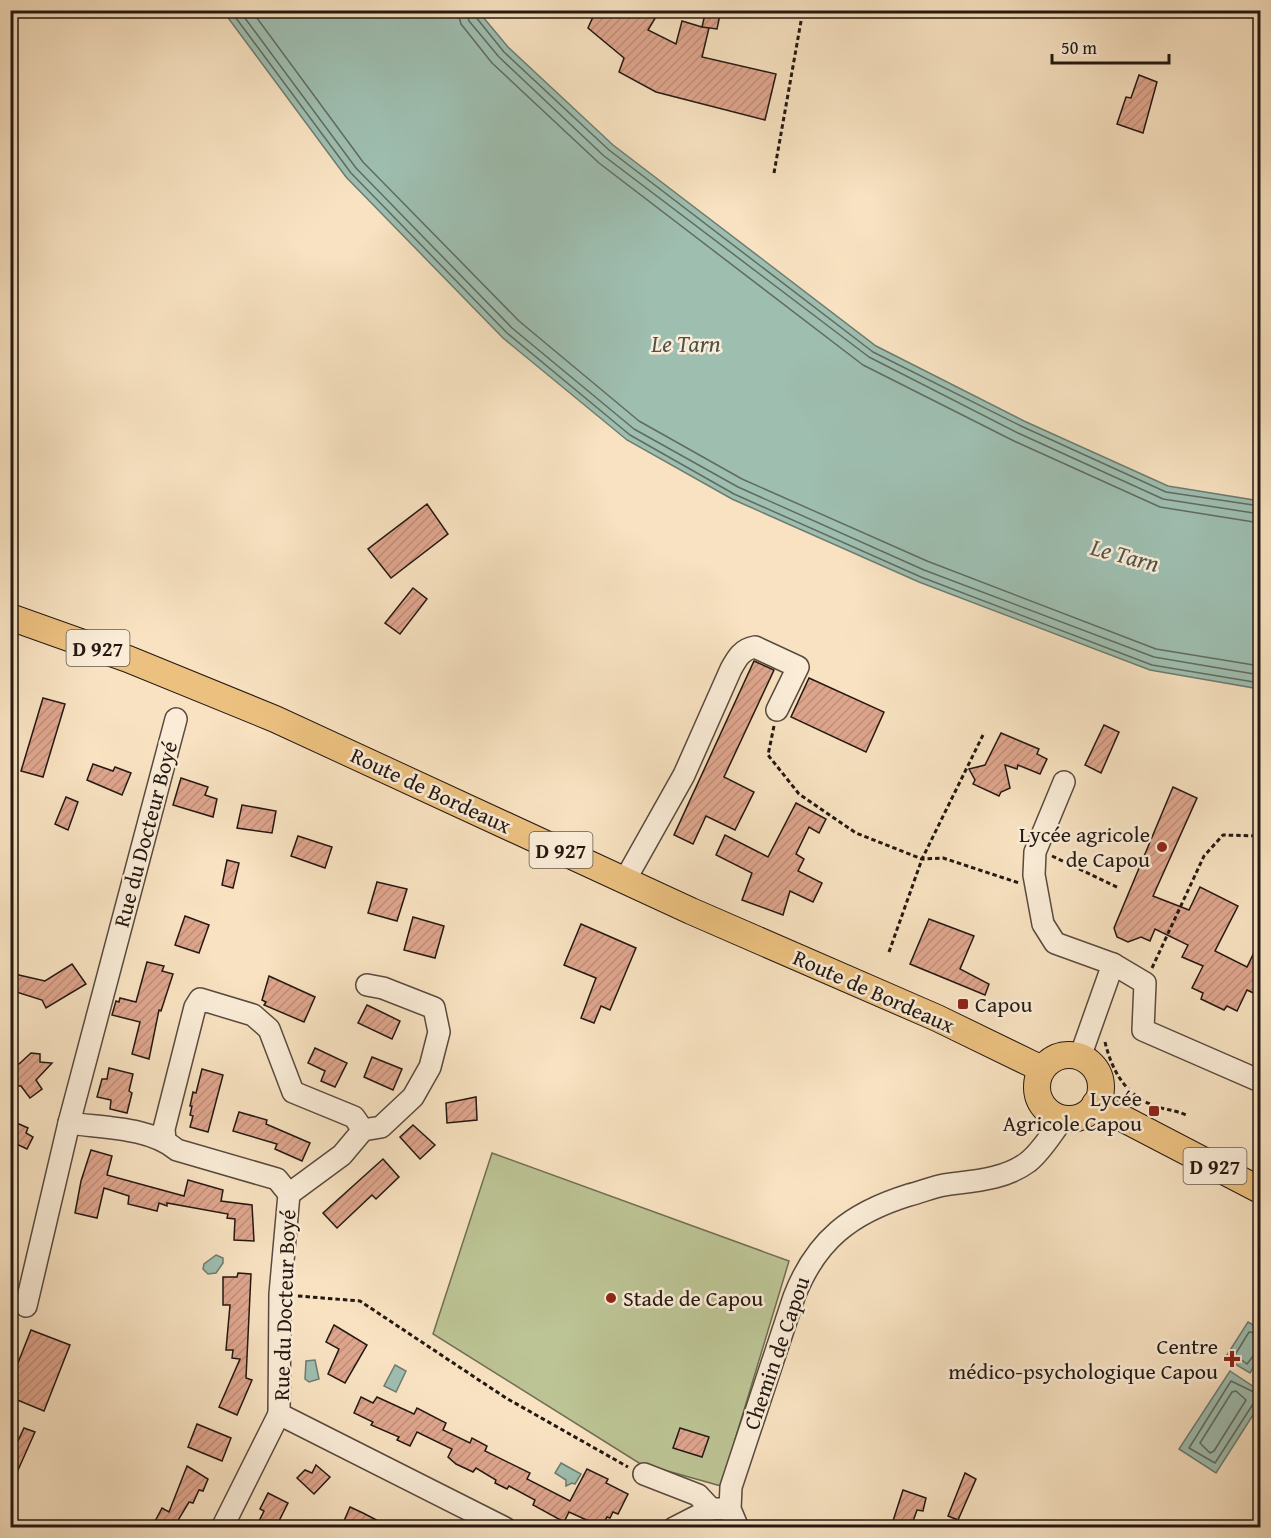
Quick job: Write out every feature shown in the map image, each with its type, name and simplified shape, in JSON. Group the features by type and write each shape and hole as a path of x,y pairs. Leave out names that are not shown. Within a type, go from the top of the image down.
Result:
{"main road":[{"name":"Route de Bordeaux","path":"10,617 128,659 230,700 625,880 937,1018 1042,1069"},
{"path":"1059,1056 1080,1057 1089,1062 1100,1080 1101,1090 1095,1104 1083,1116 1063,1119 1052,1115 1038,1099 1037,1078 1042,1069 1059,1056"},
{"name":"D 927","path":"1095,1104 1260,1190"}],"street":[{"path":"625,880 684,775 731,669 741,653 748,648 755,647 798,667 777,710"},
{"name":"Rue du Docteur Boyé","path":"26,1306 69,1123 176,719"},
{"path":"1064,782 1036,849 1034,875 1043,924 1055,943 1113,964 1144,983 1143,1030 1260,1081"},
{"path":"1080,1057 1113,964"},
{"path":"165,1141 164,1128 195,1007 201,999 253,1015 269,1029 293,1092 354,1117 363,1130 381,1127 413,1097 430,1067 439,1032 434,1008 383,988 367,985"},
{"name":"Chemin de Capou","path":"726,1515 735,1472 794,1297 813,1257 852,1218 882,1203 942,1185 1002,1175 1028,1162 1063,1119"},
{"name":"Rue du Docteur Boyé","path":"69,1123 147,1135 165,1141 177,1150 277,1179 289,1194 280,1294 279,1414 505,1527"},
{"name":"Rue du Docteur Boyé","path":"289,1194 342,1155 363,1130"},
{"path":"222,1527 279,1414"},
{"path":"644,1474 698,1495 726,1515"},
{"path":"674,1527 726,1515"}],"path":[{"path":"774,173 803,10"},
{"path":"777,710 768,755 800,794 856,832 922,859 943,858 1036,889"},
{"path":"889,952 922,859 983,735"},
{"path":"1144,983 1204,856 1223,835 1260,836"},
{"path":"1036,849 1119,888"},
{"path":"1104,1034 1110,1062 1126,1087 1141,1100 1186,1115"},
{"path":"280,1294 360,1301 506,1398 601,1453 644,1474"}],"green space":[{"name":"Stade de Capou","path":"492,1153 789,1261 721,1486 639,1463 433,1334"}],"water":[{"name":"Le Tarn","path":"223,11 478,11 508,47 613,145 876,346 1024,421 1168,486 1260,501 1260,689 1150,670 919,582 732,499 627,440 503,338 346,177"},
{"path":"216,1255 223,1258 223,1263 216,1273 208,1274 203,1269 204,1264"},
{"path":"1248,1322 1260,1329 1260,1356 1250,1373 1225,1358"},
{"path":"315,1360 319,1379 309,1382 305,1379 306,1361"},
{"path":"395,1365 406,1371 396,1392 384,1386"},
{"path":"1230,1371 1260,1391 1260,1404 1216,1473 1179,1449"},
{"path":"561,1463 581,1474 575,1484 566,1486 566,1480 555,1473"}],"building":[{"path":"596,10 660,10 648,30 676,44 682,21 709,28 702,57 776,74 765,120 656,92 619,72 624,58 588,28"},
{"path":"706,10 721,10 717,29 702,27"},
{"path":"1139,75 1157,82 1143,133 1117,124 1126,97 1131,98"},
{"path":"427,504 448,534 391,578 368,549"},
{"path":"413,588 427,599 400,634 385,623"},
{"path":"754,661 774,670 724,777 754,792 735,830 706,816 693,844 674,835"},
{"path":"809,678 884,712 866,752 791,717"},
{"path":"43,698 65,704 43,777 21,771"},
{"path":"1104,725 1119,732 1101,773 1085,765"},
{"path":"1001,733 1039,749 1037,754 1047,759 1040,774 1018,765 1017,769 1005,765 1010,788 1001,792 999,796 973,784 975,780 969,769 985,765"},
{"path":"93,764 113,771 115,767 131,773 122,795 87,780"},
{"path":"181,778 208,787 205,795 217,799 213,817 173,805"},
{"path":"1173,787 1197,798 1153,896 1189,910 1200,887 1238,906 1215,951 1247,967 1260,940 1260,996 1247,990 1237,1011 1227,1006 1224,1010 1201,999 1203,993 1192,988 1203,966 1182,957 1188,945 1155,929 1150,941 1141,937 1128,942 1117,937 1114,928"},
{"path":"66,797 78,802 68,830 55,824"},
{"path":"796,803 826,819 819,833 809,827 796,854 804,859 798,871 822,883 813,902 790,891 783,915 742,900 752,873 716,855 725,835 768,857"},
{"path":"242,805 276,811 272,833 237,828"},
{"path":"298,836 332,847 325,868 291,856"},
{"path":"227,860 239,863 233,888 222,885"},
{"path":"377,882 407,889 397,921 368,913"},
{"path":"185,916 209,925 199,953 175,945"},
{"path":"413,917 444,926 435,958 404,950"},
{"path":"929,919 974,936 960,969 989,984 985,995 910,964"},
{"path":"581,924 636,948 610,1010 601,1006 594,1023 581,1018 596,978 564,965"},
{"path":"147,962 164,966 162,971 173,974 161,1011 159,1010 149,1059 132,1054 140,1022 112,1015 116,1001 119,1002 120,998 136,1002"},
{"path":"72,964 86,984 46,1008 42,1000 10,990 10,973 45,981"},
{"path":"269,976 315,997 304,1022 264,1005 266,1002 262,1000"},
{"path":"367,1005 400,1021 392,1039 358,1023"},
{"path":"315,1048 347,1063 335,1087 321,1081 325,1071 308,1063"},
{"path":"31,1053 40,1054 40,1062 52,1063 36,1080 42,1089 30,1098 21,1086 10,1085 10,1063 19,1064"},
{"path":"372,1057 402,1069 393,1090 364,1077"},
{"path":"109,1068 133,1074 129,1091 132,1093 127,1113 110,1109 111,1100 97,1097 102,1079 107,1079"},
{"path":"202,1069 223,1075 208,1132 190,1127 193,1116 190,1115 192,1106 190,1106"},
{"path":"476,1097 477,1120 447,1123 446,1103"},
{"path":"239,1112 267,1120 266,1124 310,1143 302,1161 275,1149 277,1144 233,1131"},
{"path":"10,1120 28,1128 26,1133 33,1137 27,1149 10,1141"},
{"path":"413,1125 435,1145 420,1159 400,1137"},
{"path":"91,1150 112,1156 107,1175 184,1196 188,1180 223,1190 221,1201 252,1205 254,1241 234,1240 235,1219 227,1218 228,1214 167,1203 167,1206 159,1203 157,1211 128,1204 129,1196 104,1188 97,1218 75,1213 81,1181"},
{"path":"383,1159 399,1177 376,1199 372,1195 337,1228 323,1213"},
{"path":"238,1273 251,1274 246,1378 252,1380 237,1415 219,1407 240,1359 232,1358 233,1350 226,1350 230,1305 223,1305 223,1277 237,1277"},
{"path":"334,1325 367,1345 345,1383 328,1374 339,1349 326,1342"},
{"path":"31,1330 70,1345 44,1411 10,1397 10,1383"},
{"path":"361,1397 373,1403 377,1397 414,1414 417,1408 446,1423 443,1430 470,1443 472,1438 487,1446 485,1451 530,1473 527,1479 570,1501 587,1469 608,1479 606,1483 628,1494 618,1514 613,1512 610,1518 607,1517 602,1527 569,1512 564,1522 533,1505 535,1500 509,1486 507,1489 495,1483 496,1480 476,1468 473,1472 456,1464 448,1457 452,1449 417,1432 410,1446 397,1440 399,1437 371,1425 373,1422 354,1413"},
{"path":"197,1424 231,1438 222,1461 188,1447"},
{"path":"24,1428 35,1432 10,1488 10,1458"},
{"path":"680,1428 709,1437 702,1457 673,1448"},
{"path":"316,1465 330,1477 314,1494 297,1478 305,1470 312,1473"},
{"path":"187,1466 208,1479 203,1491 199,1490 193,1503 189,1502 174,1527 152,1527 162,1508 169,1512"},
{"path":"965,1473 976,1479 958,1520 948,1516"},
{"path":"903,1490 926,1498 923,1511 917,1510 911,1527 891,1527"},
{"path":"268,1493 288,1503 276,1527 256,1527 264,1511 260,1509"},
{"path":"350,1507 390,1527 351,1527 344,1521"}],"place":[{"name":"Lycée agricole de Capou","path":"1162,847"},
{"name":"Capou","path":"963,1004"},
{"name":"Lycée Agricole Capou","path":"1154,1111"},
{"name":"Stade de Capou","path":"611,1298"},
{"name":"Centre médico-psychologique Capou","path":"1232,1359"}]}
